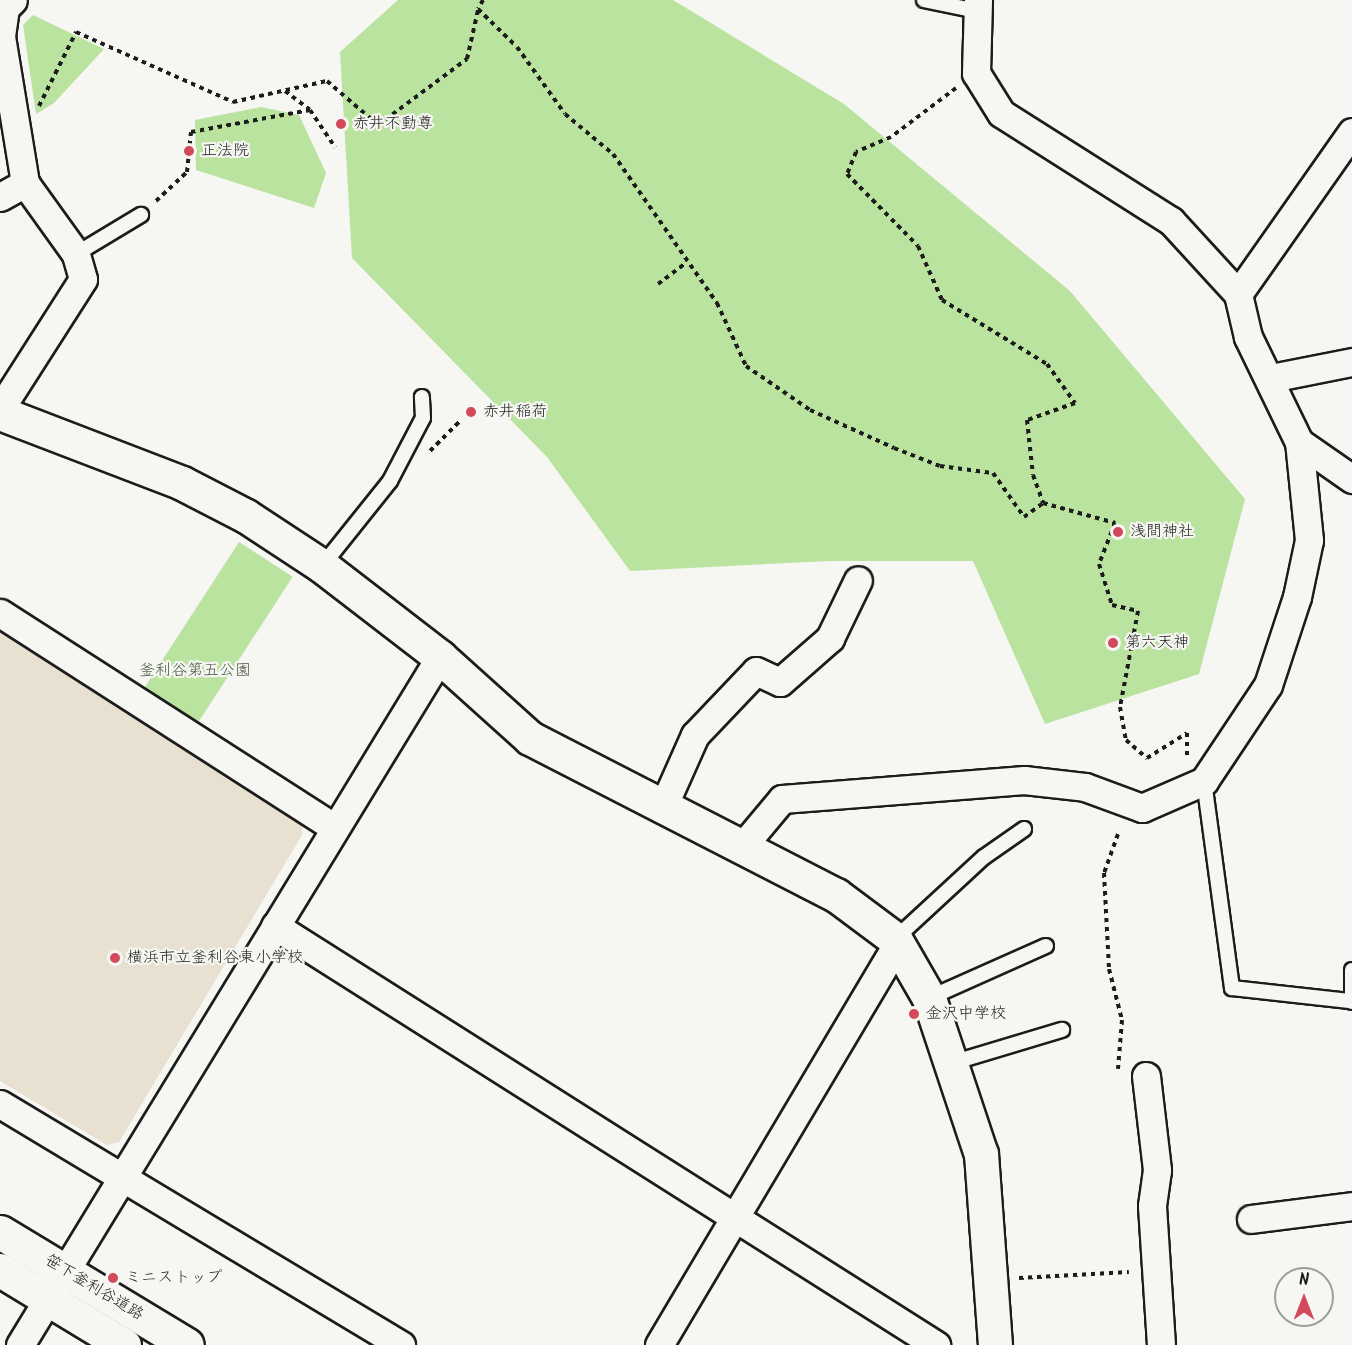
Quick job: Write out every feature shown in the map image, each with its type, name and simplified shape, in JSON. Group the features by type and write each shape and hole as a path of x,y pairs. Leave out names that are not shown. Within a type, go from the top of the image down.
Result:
{"street":[{"path":"14,0 5,8 1,36 25,183 76,254 83,279 77,296 0,411 182,483 246,516 322,566 440,657 530,738 662,809 836,895 897,941 929,998 955,1062 981,1154 995,1345"},
{"path":"741,848 782,799 1024,780 1085,787 1142,808 1199,769 1268,685 1297,597 1309,540 1299,442 1271,378 1248,337 1238,294 1171,221 1001,113 976,73 977,6"},
{"path":"1238,294 1352,132"},
{"path":"0,197 25,183"},
{"path":"1271,378 1352,362"},
{"path":"1299,442 1352,479"},
{"path":"662,809 695,735 756,671 780,682 830,638 858,580"},
{"path":"0,613 332,826"},
{"path":"20,1345 275,926 332,826 440,657"},
{"path":"275,926 936,1345"},
{"path":"659,1345 897,941"},
{"path":"1146,1076 1157,1170 1152,1206 1161,1345"},
{"path":"0,1104 401,1345"},
{"path":"1251,1219 1352,1206"},
{"name":"笹下釜利谷道路","path":"0,1232 187,1345"},
{"name":"笹下釜利谷道路","path":"0,1270 124,1345"}],"lane":[{"path":"924,0 977,6"},
{"path":"76,254 141,215"},
{"path":"322,566 390,482 423,418 422,397"},
{"path":"1199,769 1232,988 1351,1001 1352,970"},
{"path":"897,941 984,857 1024,829"},
{"path":"929,998 1046,946"},
{"path":"955,1062 1062,1030"}],"path":[{"path":"15,119 42,104 76,32 233,102 327,81 378,126 467,59 478,9 483,0"},
{"path":"478,9 517,47 566,114 613,154 686,263 717,303 746,366 810,410 940,466 993,473 1024,517 1044,502"},
{"path":"976,73 891,137 856,152 847,174 918,246 942,300 1047,364 1075,403 1027,420 1033,475 1044,502"},
{"path":"285,91 310,110 335,147"},
{"path":"141,215 187,172 191,132 310,110"},
{"path":"658,284 686,263"},
{"path":"1044,502 1115,523 1099,564 1112,605 1138,611 1120,707 1126,740 1147,758 1187,733 1187,764 1199,769"},
{"path":"1118,834 1104,873 1108,969 1122,1020 1118,1075 1146,1076"},
{"path":"989,1280 1099,1274"}],"shaded area":[{"name":"横浜市立釜利谷東小学校","path":"0,628 302,824 302,835 119,1142 107,1145 0,1081"}],"green space":[{"path":"398,0 673,0 844,104 1070,291 1245,499 1199,674 1045,724 973,561 829,561 630,571 547,457 352,258 340,52"},
{"path":"33,15 104,49 54,103 36,114 23,25"},
{"path":"261,107 299,115 326,173 314,208 196,170 195,120"},
{"name":"釜利谷第五公園","path":"239,542 293,577 198,723 144,688"}],"place":[{"name":"赤井不動尊","path":"341,124"},
{"name":"正法院","path":"189,151"},
{"name":"赤井稲荷","path":"471,412"},
{"name":"浅間神社","path":"1118,532"},
{"name":"第六天神","path":"1113,643"},
{"name":"横浜市立釜利谷東小学校","path":"115,958"},
{"name":"金沢中学校","path":"914,1014"},
{"name":"ミニストップ","path":"113,1278"}]}
